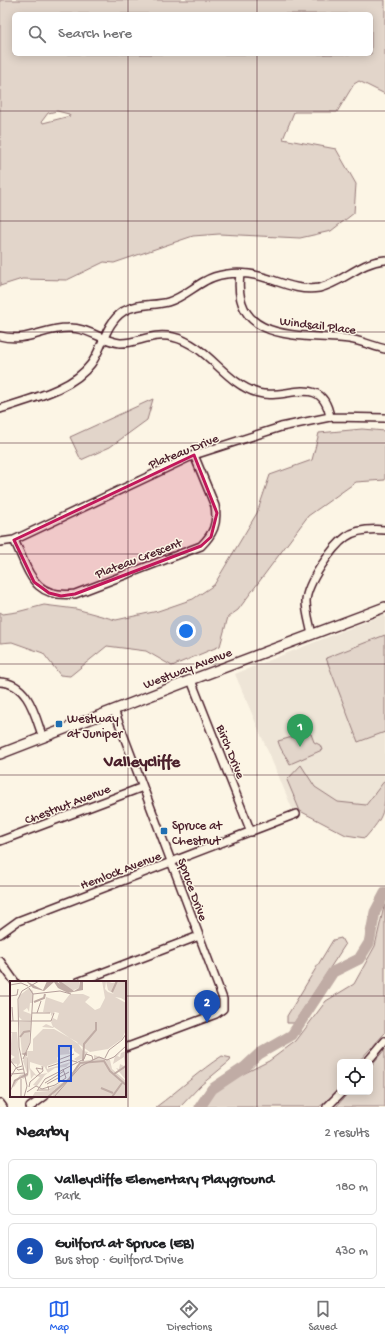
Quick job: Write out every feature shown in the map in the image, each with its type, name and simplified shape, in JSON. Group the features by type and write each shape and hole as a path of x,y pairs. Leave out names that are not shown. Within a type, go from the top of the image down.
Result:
{"street":[{"path":"0,409 62,387 74,380 92,364 111,324 124,311 178,299 205,281 221,275 240,274 259,276 293,288 311,289 328,285 363,265 385,260"},
{"name":"Windsail Place","path":"240,274 239,291 244,309 254,322 261,327 281,333 360,341 385,349"},
{"path":"0,336 18,339 68,328 86,331 121,343 154,336 180,339 198,349 243,387 270,395 298,390 312,392 323,398 327,404 330,417"},
{"name":"Plateau Drive","path":"0,542 14,540 194,455 280,427 330,417 385,418"},
{"name":"Plateau Crescent","path":"14,540 34,582 41,589 49,593 62,596 75,594 201,546 211,536 216,525 217,513 194,455"},
{"path":"312,635 306,602 308,591 319,570 338,545 347,536 358,532 375,529 385,530"},
{"name":"Westway Avenue","path":"0,754 385,607"},
{"name":"Birch Drive","path":"191,680 251,832"},
{"path":"0,682 17,687 25,695 43,738"},
{"name":"Spruce Drive","path":"114,710 223,999 223,1009 216,1014 126,1048"},
{"name":"Chestnut Avenue","path":"0,841 143,787"},
{"name":"Hemlock Avenue","path":"0,934 18,921 296,814"},
{"path":"81,981 199,936"},
{"path":"0,961 14,981"},
{"path":"370,1059 385,1041"},
{"path":"327,1107 339,1095"},
{"path":"30,1107 44,1097"},
{"path":"0,1103 3,1107"}],"highlighted area":[{"path":"194,455 217,513 211,537 201,546 75,594 61,596 49,593 34,582 14,540"}],"shaded area":[{"path":"0,0 385,0 385,94 359,81 354,84 337,112 294,112 283,139 336,149 356,184 354,213 331,231 300,238 219,234 193,236 114,263 104,262 67,280 22,279 0,286","holes":["57,111 69,114 70,116 43,123 42,121 48,113"]},
{"path":"153,399 147,420 110,447 81,460 70,437"},
{"path":"362,429 385,431 385,480 356,482 308,516 238,610 228,617 220,646 172,666 146,651 107,646 70,676 60,675 43,653 12,642 0,643 0,612 3,614 17,612 44,605 76,609 116,620 158,611 193,599 214,585 257,513 270,475 312,460 319,433"},
{"path":"385,614 385,797 357,830 292,808 235,674"},
{"path":"385,635 385,732 358,742 326,658"},
{"path":"307,733 311,734 314,742 320,745 322,750 290,764 278,741"},
{"path":"301,765 315,787 338,802 366,805 385,780 385,799 380,818 365,838 346,835 300,811 287,780"},
{"path":"385,902 385,1033 361,1059 337,1059 337,1090 332,1097 319,1107 205,1107 215,1091 231,1080 269,1061 296,1041 326,1001 354,984 375,946"},
{"path":"341,938 345,945 294,1023 287,1023 287,1016 333,940"},
{"path":"385,1049 385,1107 336,1107 346,1095 373,1095 373,1063"},
{"path":"222,1056 231,1058 230,1061 201,1085 180,1107 156,1107 205,1068"}],"waterway":[{"path":"200,1107 212,1089 245,1067 259,1054 292,1035 333,972 359,959 369,943 375,912 385,893"}],"place":[{"name":"Westway at Juniper","path":"59,724"},
{"name":"Valleycliffe Elementary Playground","path":"300,747"},
{"name":"Spruce at Chestnut","path":"164,831"},
{"name":"Guilford at Spruce (EB)","path":"207,1023"}],"district":[{"name":"Valleycliffe","path":"142,760"}]}
